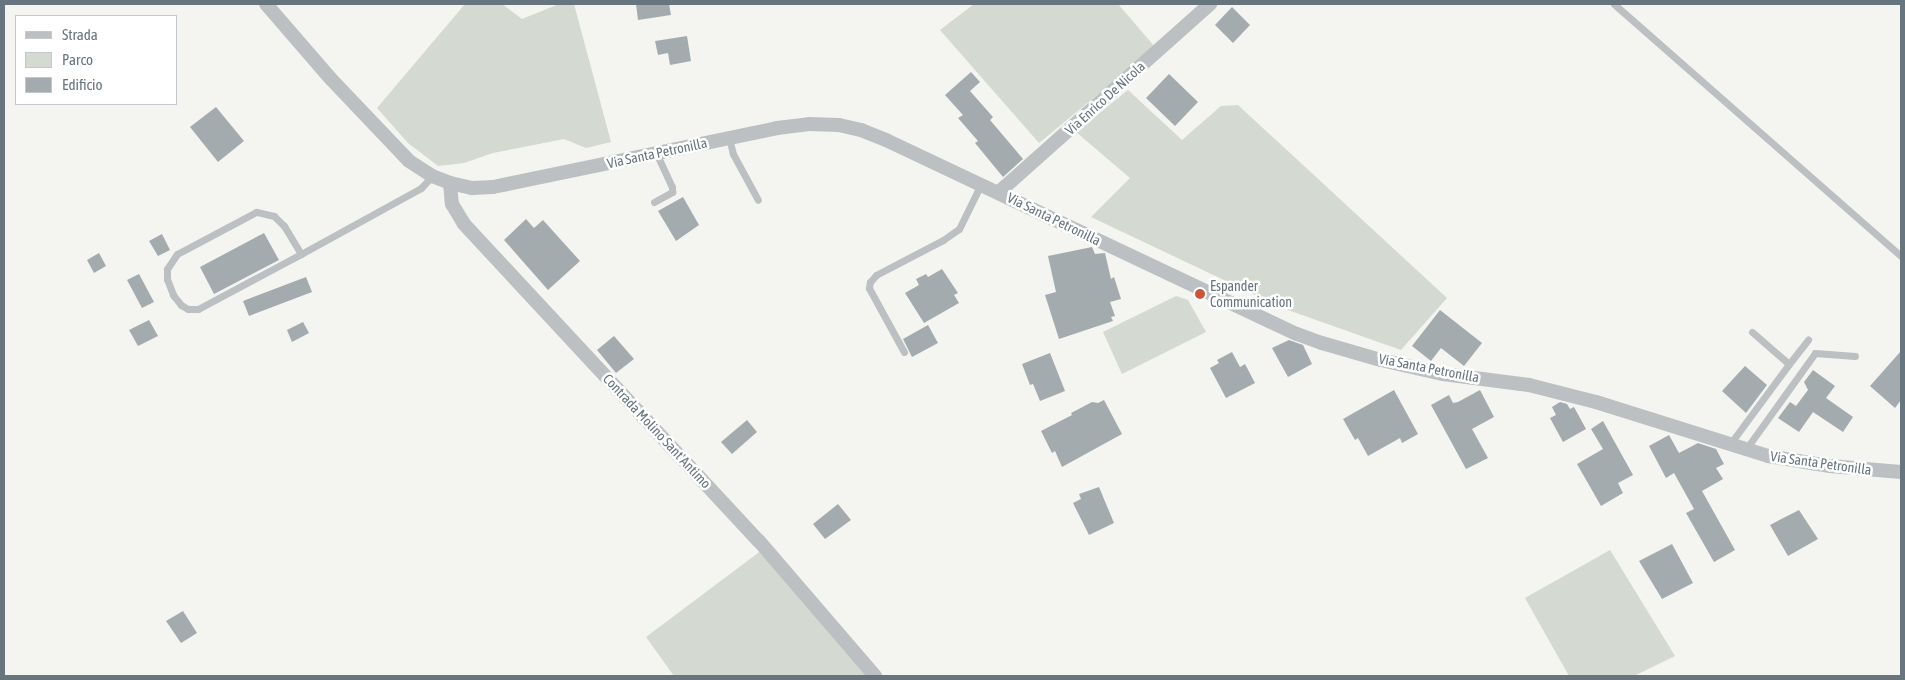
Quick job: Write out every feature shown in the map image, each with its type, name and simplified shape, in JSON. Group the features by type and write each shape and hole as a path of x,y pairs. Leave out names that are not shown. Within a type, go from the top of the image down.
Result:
{"street":[{"name":"Via Santa Petronilla","path":"266,4 409,161 432,176 450,183 472,188 494,187 729,138 809,124 839,125 861,130 886,140 1288,330 1322,343 1381,360 1443,374 1528,385 1596,402 1768,456 1830,466 1901,472"},
{"name":"Via Enrico De Nicola","path":"999,192 1210,4"},
{"name":"Contrada Molino Sant'Antimo","path":"450,183 452,204 464,224 760,541 875,676"}],"lane":[{"path":"1614,4 1901,256"},
{"path":"729,138 733,154 758,200"},
{"path":"654,202 672,192 672,188 656,153"},
{"path":"301,254 284,226 274,216 256,212 177,254 167,269 168,279 173,295 181,305 198,309 301,254 421,188 432,176"},
{"path":"904,352 869,288 870,282 876,275 943,240 959,229 981,184"},
{"path":"1752,332 1789,364"},
{"path":"1730,444 1808,340"},
{"path":"1746,449 1815,353 1855,356"}],"green space":[{"path":"465,4 502,4 522,19 559,4 574,4 611,142 586,148 564,139 493,153 464,163 438,166 408,143 377,108"},
{"path":"974,4 1118,4 1155,47 1039,143 940,30"},
{"path":"1128,90 1182,140 1221,106 1238,105 1447,298 1401,350 1285,309 1091,217 1130,178 1076,132"},
{"path":"1176,296 1188,300 1206,332 1122,374 1103,332"},
{"path":"762,550 872,676 674,676 646,637"},
{"path":"1610,550 1675,656 1634,676 1569,676 1525,598"}],"building":[{"path":"636,4 669,4 671,15 638,20"},
{"path":"1232,7 1250,25 1233,43 1215,25"},
{"path":"687,36 691,61 670,65 668,53 658,55 655,41"},
{"path":"971,72 980,82 970,91 993,117 990,120 1023,159 1003,177 975,143 978,141 958,118 963,115 945,95"},
{"path":"1169,74 1198,102 1175,126 1146,98"},
{"path":"216,107 244,141 218,162 190,127"},
{"path":"683,197 699,225 676,241 658,211"},
{"path":"526,219 534,228 543,220 580,261 548,290 504,240"},
{"path":"264,233 279,260 214,294 200,267"},
{"path":"162,234 170,250 158,256 149,241"},
{"path":"1092,247 1095,254 1105,253 1111,279 1114,277 1121,299 1110,302 1115,316 1111,317 1113,321 1059,339 1045,295 1056,292 1048,256"},
{"path":"99,253 106,266 94,273 87,260"},
{"path":"942,269 958,293 954,295 959,303 924,323 905,293 919,285 916,279 926,274 928,277"},
{"path":"139,274 154,302 142,308 127,280"},
{"path":"306,277 312,292 249,316 243,301"},
{"path":"1440,310 1482,343 1464,366 1441,348 1431,361 1412,346"},
{"path":"149,320 158,336 138,346 129,330"},
{"path":"303,322 309,333 292,342 287,330"},
{"path":"928,325 938,343 912,357 903,339"},
{"path":"614,336 634,359 616,373 597,350"},
{"path":"1289,340 1303,345 1312,364 1288,377 1272,348"},
{"path":"1901,351 1901,400 1895,408 1870,386"},
{"path":"1232,352 1240,367 1245,364 1255,383 1226,398 1210,368 1219,363 1217,360"},
{"path":"1050,353 1065,391 1040,401 1033,384 1030,385 1022,364"},
{"path":"1745,366 1767,385 1746,413 1722,391"},
{"path":"1813,370 1835,386 1826,398 1853,417 1843,432 1813,412 1799,432 1778,418 1790,402 1796,406 1808,390 1804,382"},
{"path":"1394,390 1418,434 1402,443 1400,438 1368,456 1358,438 1355,440 1343,419"},
{"path":"1480,390 1494,417 1472,429 1488,458 1466,469 1431,405 1449,395 1453,403 1458,402"},
{"path":"1104,400 1122,434 1062,467 1055,451 1052,453 1041,431 1092,402 1098,403"},
{"path":"1560,402 1567,404 1570,409 1574,407 1586,429 1563,442 1550,418 1556,415 1552,407"},
{"path":"747,420 757,432 732,454 721,442"},
{"path":"1603,421 1633,475 1618,483 1623,493 1601,506 1577,464 1603,449 1591,429"},
{"path":"1669,435 1679,453 1698,443 1716,449 1724,464 1716,468 1723,479 1702,491 1735,550 1714,562 1686,513 1694,509 1674,473 1666,478 1649,446"},
{"path":"1099,487 1114,523 1089,535 1073,503 1081,499 1079,494"},
{"path":"838,504 851,520 825,539 813,524"},
{"path":"1799,510 1818,539 1788,556 1770,525"},
{"path":"1672,544 1693,583 1662,599 1639,561"},
{"path":"183,611 197,633 181,643 166,621"}],"place":[{"name":"Espander Communication","path":"1200,294"}]}
